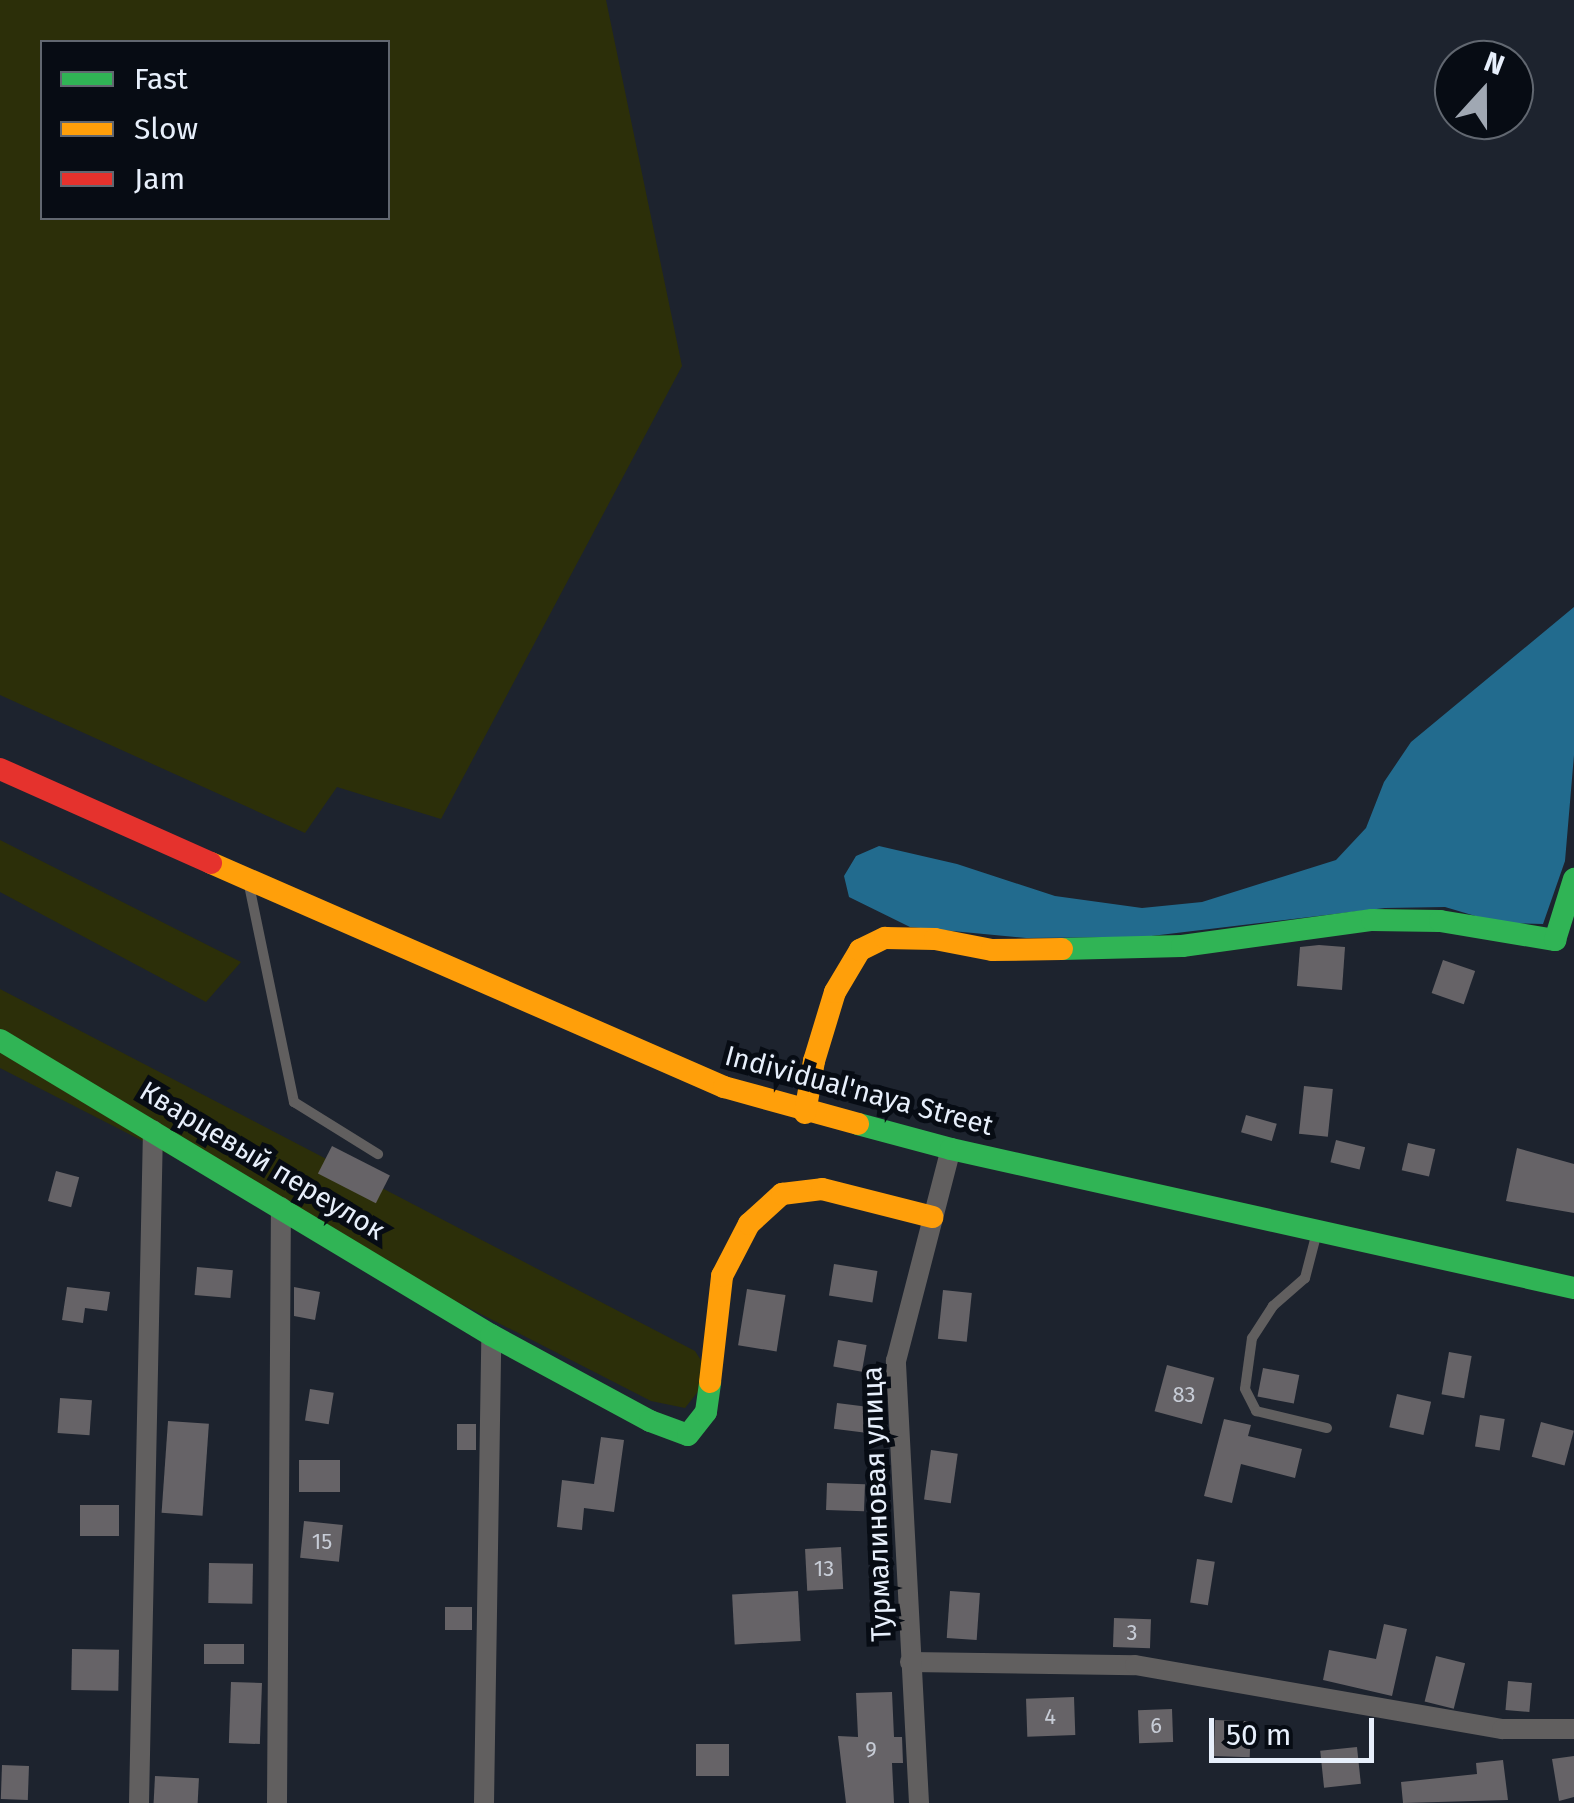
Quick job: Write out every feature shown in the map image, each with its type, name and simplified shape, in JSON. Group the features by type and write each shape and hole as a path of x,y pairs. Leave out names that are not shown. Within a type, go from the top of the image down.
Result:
{"street":[{"name":"Individual'naya Street","path":"0,769 610,1042 724,1087 805,1113 950,1149 1574,1288"},
{"path":"805,1113 814,1061 836,992 860,950 886,938 935,938 992,950 1104,949 1182,946 1372,920 1440,921 1564,942 1574,879"},
{"name":"Кварцевый переулок","path":"0,1040 491,1335 650,1422 688,1435 706,1412 722,1276 750,1224 782,1194 822,1189 933,1217"},
{"path":"138,1803 154,1130"},
{"name":"Турмалиновая улица","path":"920,1803 896,1361 950,1149"},
{"path":"277,1803 282,1207"},
{"path":"484,1803 491,1335"},
{"path":"910,1662 1136,1665 1502,1729 1574,1728"}],"lane":[{"path":"247,880 294,1102 378,1154"},
{"path":"1318,1232 1305,1278 1273,1306 1252,1338 1244,1389 1256,1411 1327,1428"}],"green space":[{"path":"0,0 606,0 682,366 441,819 337,787 305,833 0,695"},
{"path":"0,840 241,962 206,1002 0,892"},
{"path":"0,989 695,1351 704,1365 700,1389 685,1408 651,1401 0,1068"}],"water":[{"path":"1574,607 1574,755 1565,861 1543,924 1499,923 1445,907 1385,908 1143,937 1026,938 910,927 849,897 844,876 856,856 879,846 957,864 1055,896 1142,908 1202,902 1336,860 1366,828 1384,782 1411,742"}],"building":[{"path":"1300,947 1345,947 1342,990 1297,986"},
{"path":"1443,960 1475,971 1464,1004 1432,993"},
{"path":"1304,1086 1333,1089 1328,1137 1299,1134"},
{"path":"1246,1115 1277,1124 1272,1141 1241,1132"},
{"path":"1336,1140 1365,1147 1360,1170 1330,1162"},
{"path":"1408,1143 1435,1149 1429,1177 1402,1170"},
{"path":"332,1146 390,1176 376,1203 318,1174"},
{"path":"1517,1148 1574,1164 1574,1213 1506,1201"},
{"path":"56,1171 79,1177 71,1207 48,1201"},
{"path":"834,1264 877,1271 872,1302 829,1296"},
{"path":"197,1267 233,1270 230,1298 195,1295"},
{"path":"67,1287 110,1292 107,1311 85,1308 83,1323 62,1320"},
{"path":"294,1287 320,1292 315,1320 294,1316"},
{"path":"747,1289 786,1295 777,1351 738,1345"},
{"path":"943,1290 972,1293 967,1342 938,1339"},
{"path":"838,1340 867,1345 862,1372 833,1367"},
{"path":"1449,1352 1472,1356 1464,1398 1442,1394"},
{"path":"1167,1365 1214,1378 1202,1424 1155,1411"},
{"path":"1263,1368 1299,1375 1294,1404 1257,1396"},
{"path":"310,1389 334,1393 329,1424 305,1421"},
{"path":"1397,1394 1431,1402 1423,1435 1389,1427"},
{"path":"60,1398 92,1400 89,1435 58,1433"},
{"path":"837,1403 871,1407 868,1433 834,1429"},
{"path":"1480,1415 1505,1419 1500,1451 1475,1447"},
{"path":"1224,1419 1251,1425 1248,1436 1302,1449 1295,1478 1241,1464 1232,1503 1204,1496"},
{"path":"168,1421 209,1424 202,1516 162,1513"},
{"path":"1541,1422 1574,1431 1565,1466 1532,1457"},
{"path":"457,1424 476,1424 476,1450 457,1450"},
{"path":"601,1437 624,1440 614,1512 584,1508 582,1530 557,1527 562,1480 594,1484"},
{"path":"931,1450 958,1454 951,1503 924,1500"},
{"path":"299,1460 340,1460 340,1492 299,1492"},
{"path":"827,1483 865,1484 864,1511 826,1510"},
{"path":"80,1505 119,1505 119,1536 80,1536"},
{"path":"304,1521 343,1525 339,1562 300,1558"},
{"path":"841,1547 843,1589 807,1591 805,1549"},
{"path":"1197,1559 1215,1562 1208,1605 1190,1602"},
{"path":"209,1563 253,1564 252,1604 208,1603"},
{"path":"798,1591 801,1641 735,1644 732,1594"},
{"path":"950,1591 980,1593 977,1640 947,1638"},
{"path":"445,1607 472,1607 472,1630 445,1630"},
{"path":"1114,1618 1151,1619 1150,1648 1113,1647"},
{"path":"1384,1624 1407,1629 1392,1696 1323,1680 1329,1650 1376,1659"},
{"path":"204,1644 244,1644 244,1664 204,1664"},
{"path":"72,1649 119,1650 118,1691 71,1690"},
{"path":"1436,1656 1465,1663 1454,1709 1425,1702"},
{"path":"1508,1681 1532,1683 1529,1712 1505,1710"},
{"path":"231,1682 262,1683 260,1744 229,1743"},
{"path":"892,1692 894,1737 902,1737 903,1763 892,1763 894,1803 846,1803 838,1736 858,1737 856,1693"},
{"path":"1074,1697 1075,1735 1027,1737 1026,1699"},
{"path":"1172,1709 1173,1742 1139,1743 1138,1710"},
{"path":"1215,1720 1251,1721 1250,1757 1214,1756"},
{"path":"696,1744 729,1744 729,1776 696,1776"},
{"path":"1357,1747 1361,1784 1324,1788 1320,1751"},
{"path":"1574,1756 1574,1797 1559,1801 1552,1759"},
{"path":"1503,1760 1508,1800 1403,1803 1401,1782 1477,1774 1476,1763"},
{"path":"2,1765 29,1766 28,1800 1,1799"},
{"path":"155,1776 199,1778 198,1803 154,1803"}],"traffic: fast":[{"path":"1062,949 1182,946 1372,920 1440,921 1555,940 1574,879"},
{"path":"0,1040 491,1335 650,1421 688,1435 706,1412 710,1382"},
{"path":"858,1124 951,1149 1574,1288"}],"traffic: slow":[{"path":"211,863 724,1087 858,1124"},
{"path":"805,1113 814,1061 835,992 860,950 885,938 935,939 992,950 1062,949"},
{"path":"710,1382 722,1276 749,1224 782,1194 822,1189 933,1217"}],"traffic: jam":[{"path":"0,769 211,863"}]}
